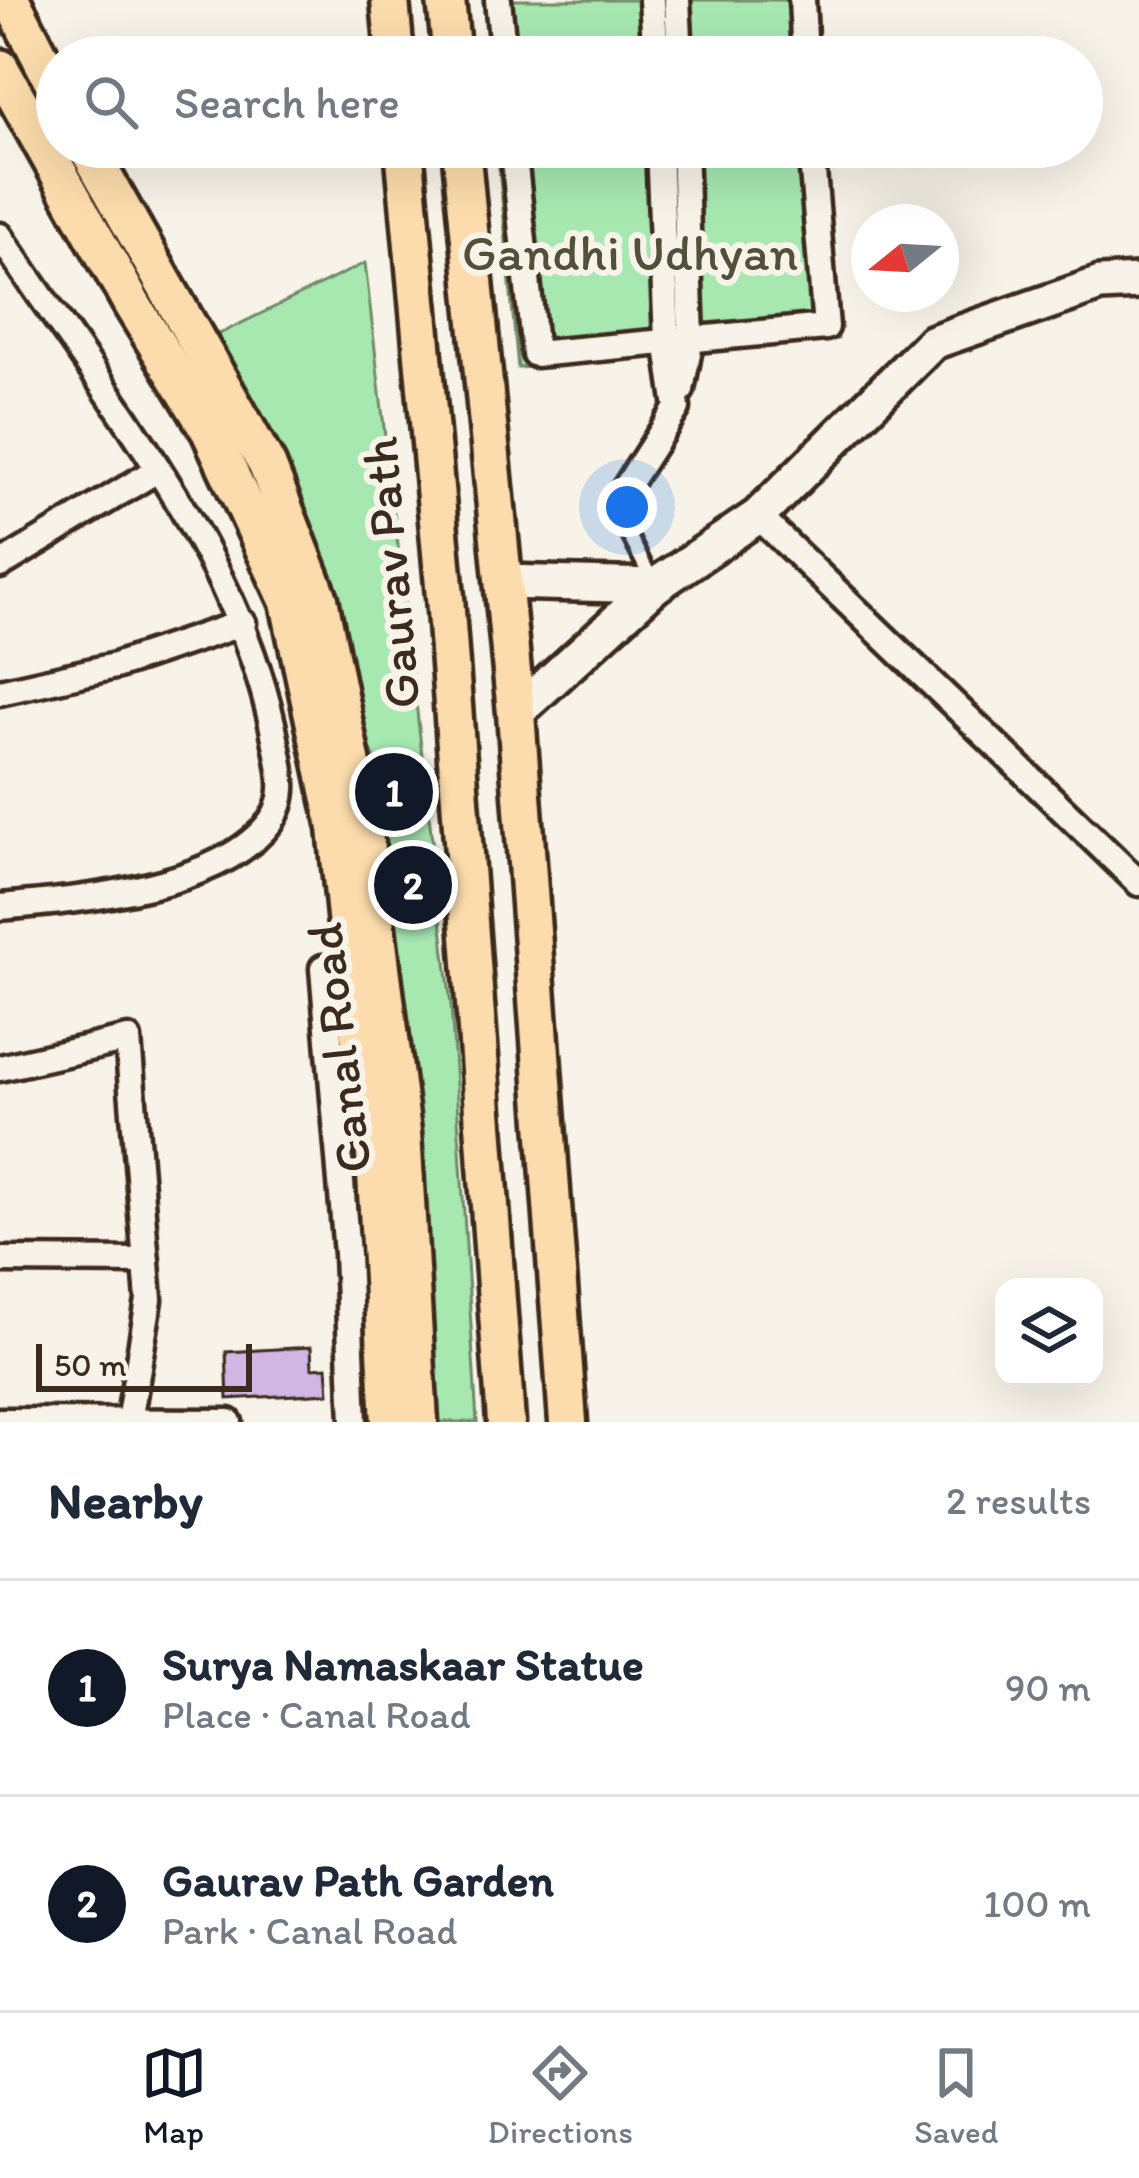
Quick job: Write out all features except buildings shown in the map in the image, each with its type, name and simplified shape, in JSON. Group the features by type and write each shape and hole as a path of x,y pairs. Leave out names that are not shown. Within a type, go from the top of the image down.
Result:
{"main road":[{"path":"10,0 36,49"},
{"path":"390,0 393,36"},
{"path":"446,0 450,36"},
{"path":"0,68 36,132"},
{"path":"56,168 210,431 289,602 337,827 374,1138 390,1422"},
{"name":"Canal Road","path":"99,168 267,465 319,599 361,810 399,1109 419,1422"},
{"name":"Gaurav Path","path":"406,168 445,597 506,1422"},
{"path":"462,168 516,713 568,1422"}],"street":[{"path":"498,0 502,36"},
{"path":"652,0 655,36"},
{"path":"677,0 679,36"},
{"path":"802,0 804,36"},
{"path":"515,168 535,354 826,327 813,168"},
{"path":"661,168 679,339"},
{"path":"614,506 677,408 683,168"},
{"path":"0,236 195,529 243,623 272,722 284,788 272,820 235,855 173,879 65,901 0,908"},
{"path":"516,713 656,586 758,516 933,341 1100,284 1139,282"},
{"path":"0,565 157,470"},
{"path":"758,516 1139,884"},
{"path":"504,582 656,586"},
{"path":"0,692 115,666 243,623"},
{"path":"323,968 347,1254 354,1422"},
{"path":"0,1068 128,1039 149,1300 129,1421"},
{"path":"0,1260 146,1261"},
{"path":"0,1421 229,1422"}],"lane":[{"path":"614,506 656,586"}],"green space":[{"path":"483,0 817,0 819,36 486,36"},
{"name":"Gandhi Udhyan","path":"499,168 827,168 838,339 518,368"},
{"path":"365,263 451,1005 477,1422 426,1422 378,768 215,336"}],"place":[{"name":"Surya Namaskaar Statue","path":"394,792"},
{"name":"Gaurav Path Garden","path":"413,885"}]}
